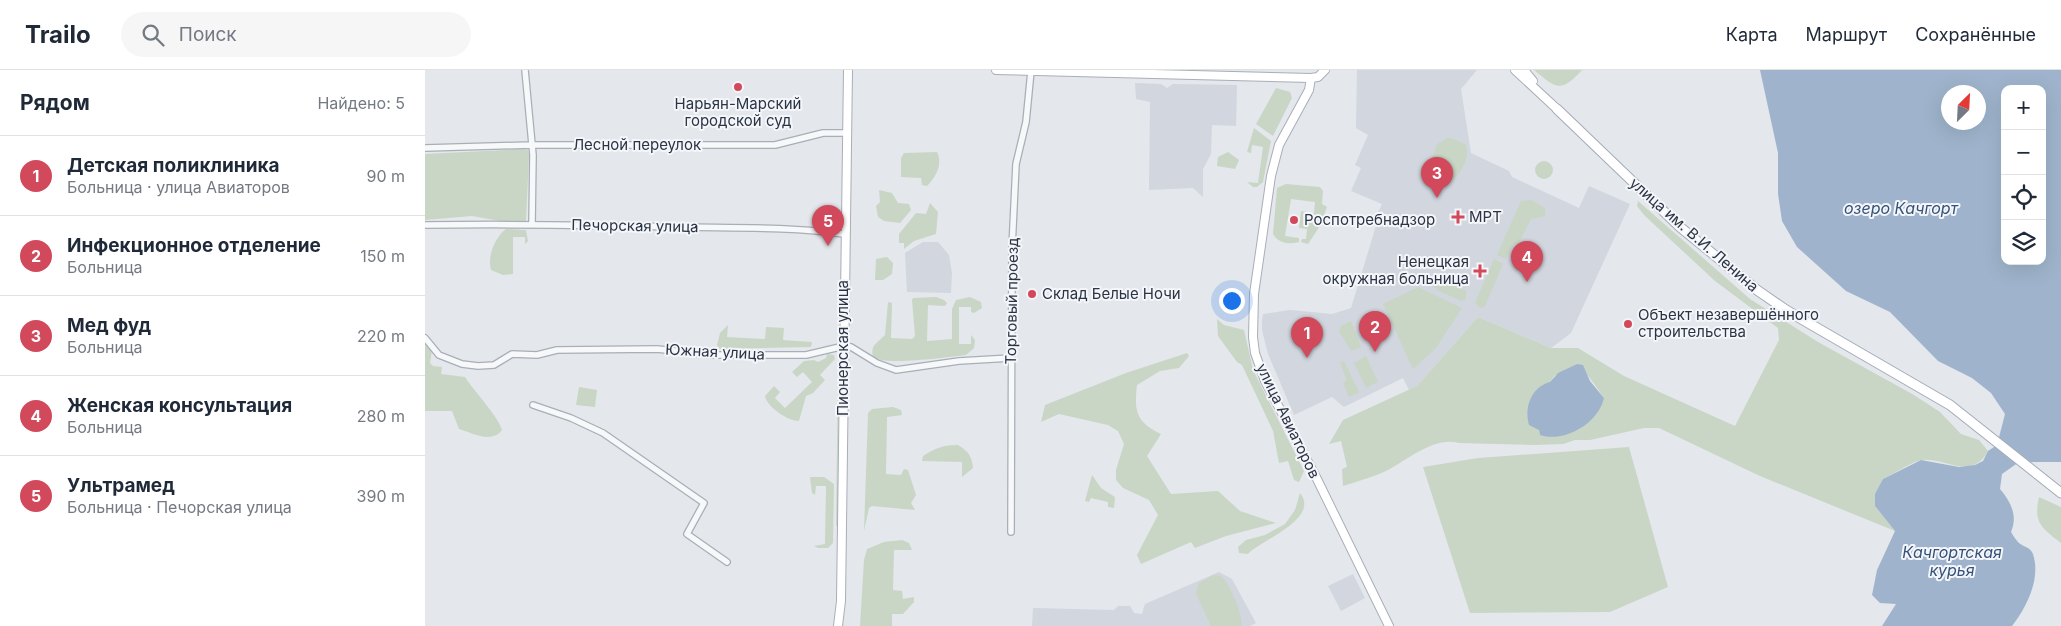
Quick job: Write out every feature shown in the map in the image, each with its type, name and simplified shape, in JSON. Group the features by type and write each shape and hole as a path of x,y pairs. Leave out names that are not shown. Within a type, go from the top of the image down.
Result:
{"main road":[{"name":"Пионерская улица","path":"839,626 841,600 844,234 848,133 848,70"},
{"path":"996,70 1235,73 1311,78 1318,77 1325,70"},
{"path":"1515,70 1557,109"},
{"path":"1524,70 1557,109"},
{"name":"улица Авиаторов","path":"1311,78 1309,90 1279,145 1271,176 1254,294 1253,337 1255,353 1265,380 1389,626"},
{"name":"улица им. В.И. Ленина","path":"1557,109 1668,216 1757,290 1793,314 1932,393 1972,422 2061,493"}],"street":[{"path":"525,70 531,145 532,224"},
{"name":"Торговый проезд","path":"1011,532 1011,358 1016,164 1026,122 1031,71"},
{"name":"Лесной переулок","path":"425,148 531,145 775,144 823,133 848,133"},
{"name":"Печорская улица","path":"425,225 532,224 815,230 844,234"},
{"name":"Южная улица","path":"425,338 439,355 462,364 478,366 494,364 511,354 537,355 557,350 657,350 717,355 806,355 844,346"},
{"path":"844,346 851,347 877,363 896,370 953,362 1011,358"},
{"path":"533,405 571,418 603,433 703,503 687,534 727,562"}],"shaded area":[{"name":"Ненецкая окружная больница","path":"1357,70 1477,70 1461,89 1471,153 1509,171 1512,177 1579,208 1589,186 1630,204 1571,333 1551,348 1478,317 1417,386 1409,390 1403,378 1344,407 1332,397 1294,415 1268,354 1262,330 1263,314 1290,310 1332,314 1351,308 1376,226 1374,221 1382,204 1351,191 1361,168 1355,165 1368,135 1356,128"},
{"path":"1135,83 1161,84 1167,88 1173,84 1237,85 1236,126 1212,125 1211,154 1203,169 1203,197 1193,188 1149,190 1150,102 1136,99"},
{"path":"923,242 938,242 949,255 952,273 951,293 907,292 905,253"},
{"path":"1219,572 1232,579 1256,623 1250,626 1032,626 1033,608 1114,610 1118,606 1130,606 1134,613 1142,614 1145,604"},
{"path":"1353,574 1365,598 1341,611 1328,586"}],"green space":[{"path":"1534,70 1582,70 1568,83 1558,86"},
{"path":"1276,88 1290,92 1292,98 1273,136 1256,124"},
{"path":"1254,128 1271,141 1263,182 1257,187 1253,187 1247,182 1258,183 1263,147 1252,145 1251,153 1247,152"},
{"path":"1447,138 1465,144 1467,149 1464,165 1450,183 1435,178 1431,170 1437,144"},
{"path":"528,150 529,155 526,221 506,222 472,216 425,220 425,154"},
{"path":"937,152 939,157 938,170 927,186 922,185 921,178 901,177 901,158 904,153"},
{"path":"1228,152 1239,160 1235,169 1217,166 1218,157"},
{"path":"1544,161 1552,166 1553,170 1548,178 1544,179 1536,174 1535,170 1540,162"},
{"path":"1286,184 1320,187 1323,191 1322,204 1327,207 1320,226 1308,244 1301,242 1302,239 1306,239 1307,229 1299,228 1301,211 1314,213 1315,202 1291,199 1285,236 1299,238 1299,242 1284,242 1273,234 1277,188"},
{"path":"879,190 892,193 898,203 909,204 911,210 900,223 884,221 878,217 876,206 880,202"},
{"path":"1531,200 1545,208 1545,216 1531,219 1519,243 1513,245 1506,259 1497,255 1521,201"},
{"path":"1638,201 1750,299 1818,342 1914,395 1940,412 1961,434 1979,440 1988,451 1982,460 1966,467 1922,460 1908,465 1883,479 1875,506 1895,531 1760,476 1659,428 1644,428 1590,440 1575,440 1563,444 1441,443 1422,450 1388,470 1343,486 1342,469 1347,467 1341,441 1329,444 1343,420 1417,386 1478,317 1551,348 1578,348 1624,376 1735,426 1779,340 1778,328 1715,281 1644,215 1637,206","holes":["1577,364 1604,398 1540,435 1539,430 1550,382 1554,376"]},
{"path":"930,203 938,212 936,234 914,241 904,249 904,243 899,243 899,234 916,213 926,214"},
{"path":"506,229 526,230 528,241 525,244 525,237 513,237 513,274 503,275 491,270 490,259 495,242"},
{"path":"887,257 893,263 892,274 883,280 875,280 876,259"},
{"path":"1494,259 1503,264 1485,306 1480,308 1475,303"},
{"path":"1432,276 1466,291 1466,299 1461,301 1439,291 1429,283"},
{"path":"1418,287 1462,308 1436,348 1413,369 1383,304"},
{"path":"936,297 947,303 945,306 928,305 927,341 952,339 952,309 956,300 970,297 981,302 982,308 974,313 971,312 971,307 959,307 959,344 971,344 971,335 975,340 974,348 966,355 932,359 890,361 879,360 873,357 872,353 875,344 885,335 888,302 892,303 891,338 912,339 915,336 913,298"},
{"path":"1217,319 1224,325 1244,330 1253,370 1304,471 1299,482 1294,480 1288,461 1279,463 1273,431 1242,365 1237,362 1218,336"},
{"path":"1351,321 1361,347 1351,351 1339,331 1341,326"},
{"path":"728,325 727,337 765,339 766,327 784,328 783,340 812,342 811,347 720,349 717,345 720,333"},
{"path":"425,344 432,350 430,363 433,366 442,367 441,374 465,377 500,424 502,430 498,434 487,437 459,429 452,411 425,411"},
{"path":"1187,353 1189,356 1179,368 1160,371 1137,385 1136,402 1139,415 1146,425 1161,434 1147,456 1171,494 1218,491 1240,511 1276,523 1226,536 1195,548 1191,542 1141,564 1137,555 1158,515 1149,500 1123,488 1116,480 1116,470 1124,444 1118,431 1108,425 1059,414 1041,422 1045,405 1126,373"},
{"path":"827,354 834,355 835,359 820,375 825,380 813,393 806,396 799,421 784,416 770,405 765,396 774,386 780,392 775,398 785,408 812,382 803,372 797,377 792,372 804,361 814,360 818,362 826,358"},
{"path":"1366,356 1378,382 1366,388 1354,363"},
{"path":"838,360 838,526 836,526"},
{"path":"1344,361 1359,392 1349,397 1343,383 1347,380 1340,363"},
{"path":"579,387 597,390 595,407 576,405"},
{"path":"893,407 901,410 902,415 887,417 886,474 901,475 904,469 908,470 916,495 911,503 915,510 872,506 869,508 864,531 868,413 872,409"},
{"path":"958,445 969,454 973,468 962,477 962,462 922,461 923,456 936,449 944,446"},
{"path":"1629,447 1668,587 1610,612 1470,613 1423,467 1478,458"},
{"path":"1092,475 1101,488 1115,497 1114,508 1108,507 1108,502 1091,498 1089,502 1085,501"},
{"path":"810,477 824,477 834,484 833,543 828,548 814,546 825,544 826,486 816,486 815,495 812,493"},
{"path":"1300,493 1304,503 1302,512 1296,520 1248,554 1239,553 1238,547 1246,540 1265,535 1285,524 1295,510"},
{"path":"2039,497 2061,507 2061,543 2044,529 2038,519 2037,506"},
{"path":"902,540 909,543 912,550 894,550 893,590 902,591 903,599 914,597 914,602 903,614 892,614 892,626 860,626 864,560 867,549 884,542"},
{"path":"1213,575 1221,576 1228,585 1238,607 1241,626 1211,626 1196,594 1198,584"}],"water":[{"name":"озеро Качгорт","path":"1760,70 2061,70 2061,462 2019,462 2002,474 2000,489 2010,504 2014,520 2011,532 2020,544 2032,551 2035,563 2034,582 2031,592 2023,610 2012,626 1882,626 1896,604 1880,603 1872,595 1877,570 1895,531 1875,506 1875,494 1883,479 1921,460 1959,467 1975,465 1983,461 1988,451 1997,445 2005,414 1991,393 1972,378 1938,361 1890,312 1846,291 1797,247 1782,221 1778,194 1778,153"},
{"path":"1577,364 1583,365 1590,381 1604,398 1601,407 1587,423 1569,434 1549,437 1540,435 1539,430 1529,425 1527,412 1534,393 1538,388 1550,382 1558,373"}],"place":[{"name":"Нарьян-Марский городской суд","path":"738,87"},
{"name":"Мед фуд","path":"1437,198"},
{"name":"МРТ","path":"1458,217"},
{"name":"Роспотребнадзор","path":"1294,220"},
{"name":"Ультрамед","path":"828,246"},
{"name":"Ненецкая окружная больница","path":"1480,271"},
{"name":"Женская консультация","path":"1527,282"},
{"name":"Склад Белые Ночи","path":"1032,294"},
{"name":"Объект незавершённого строительства","path":"1628,324"},
{"name":"Инфекционное отделение","path":"1375,352"},
{"name":"Детская поликлиника","path":"1307,358"}],"water label":[{"name":"Качгортская курья","path":"1952,561"}]}
